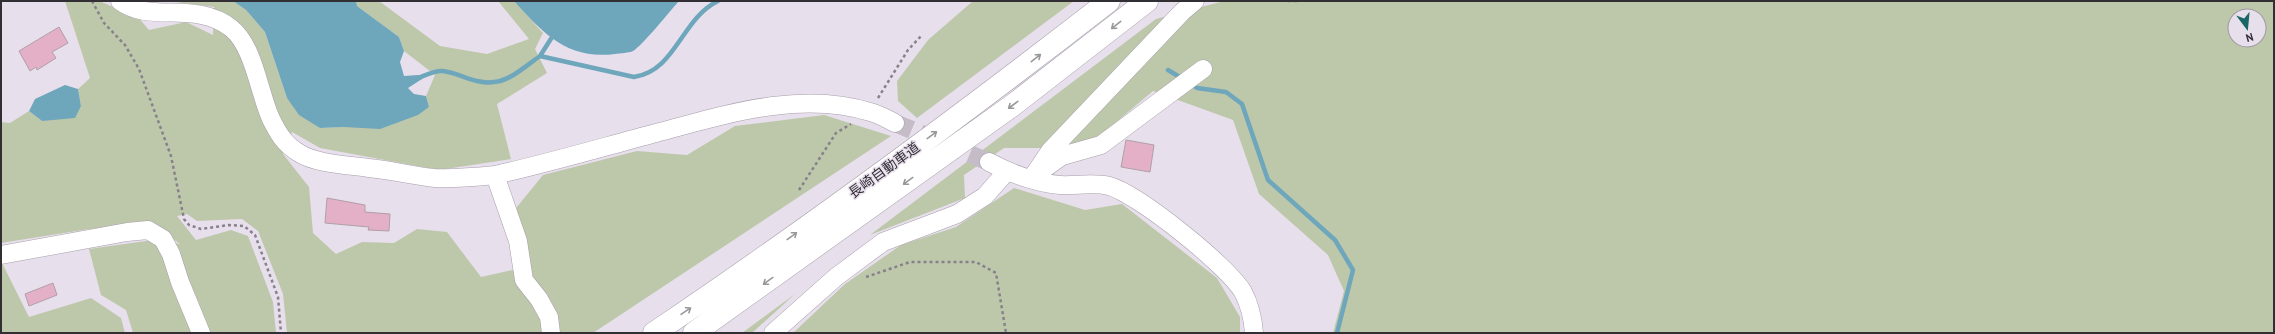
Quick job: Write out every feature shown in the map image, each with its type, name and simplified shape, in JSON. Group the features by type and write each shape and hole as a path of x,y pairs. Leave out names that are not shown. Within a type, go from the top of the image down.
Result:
{"highway":[{"name":"長崎自動車道","path":"654,333 728,283 999,87 1109,1"},
{"name":"長崎自動車道","path":"694,333 1007,110 1147,1"}],"street":[{"path":"120,1 138,10 198,13 216,18 233,29 246,48 270,117 281,139 300,154 341,165 436,178 465,179 495,175 740,112 790,105 821,104 845,106 871,112 895,123"},
{"path":"1031,179 1050,151 1182,12 1195,1"},
{"path":"1031,179 1062,156 1101,145 1203,69"},
{"path":"989,162 1007,171 1031,179 1060,185 1109,186 1129,194 1218,263 1232,278 1243,292 1250,310 1254,333"},
{"path":"773,333 836,277 883,242 957,214 985,196 1007,171"},
{"path":"495,175 518,241 524,280 539,299 549,318 550,333"},
{"path":"1,255 127,232 148,230 163,239 171,254 180,282 201,333"}],"path":[{"path":"92,1 104,23 125,45 139,69 171,156 184,219 189,225 201,228 228,225 244,226 255,235 278,297 281,333"},
{"path":"1288,1 1300,1"},
{"path":"860,281 866,276 910,262 976,262 996,273 1006,333"}],"green space":[{"path":"65,1 99,1 138,17 149,30 186,22 213,35 214,7 169,1 233,1 246,10 265,32 287,98 320,128 344,127 429,107 426,96 435,75 404,51 399,37 357,6 356,1 379,1 440,46 487,54 529,39 498,1 514,1 543,33 535,49 547,73 497,104 511,159 439,170 320,148 292,132 283,154 309,187 313,233 336,254 362,242 394,243 417,229 447,232 481,277 531,266 512,213 543,175 637,151 687,155 735,126 824,115 891,136 593,333 287,333 283,294 258,231 242,219 197,221 187,214 177,216 196,240 231,230 248,236 273,302 276,333 133,333 126,310 101,295 89,249 153,240 180,244 154,225 89,229 1,243 1,122 10,123 29,111 42,121 81,106 78,89 90,78"},
{"path":"973,1 1074,1 917,118 898,101 897,81 928,40"},
{"path":"1224,1 2274,1 2274,333 1333,333 1344,291 1328,255 1259,194 1233,120 1153,91 1095,140 1040,148 1004,148 964,175 965,198 870,235 1156,19"},
{"path":"1014,188 1085,210 1122,204 1217,278 1240,317 1240,333 793,333 845,284 901,245 956,227"},
{"path":"1,261 29,317 91,298 121,318 125,333 1,333"},
{"path":"795,294 752,333 742,333"}],"water":[{"path":"233,1 356,1 357,6 399,37 404,51 400,62 404,76 418,75 422,79 408,88 414,94 426,96 429,107 418,115 380,129 344,127 320,128 299,115 287,98 265,32 246,10"},
{"path":"514,1 679,1 649,36 633,51 627,53 598,55 583,53 557,42 535,24"},
{"path":"65,85 78,89 81,106 75,118 42,121 29,111 35,99"}],"building":[{"path":"59,27 68,43 52,52 56,58 37,70 36,67 30,71 19,51"},
{"path":"1126,140 1154,145 1150,172 1121,167"},
{"path":"327,198 365,205 365,212 390,214 389,231 368,230 369,227 325,223"},
{"path":"53,283 57,295 29,306 25,294"}],"waterway":[{"path":"416,79 433,72 443,71 481,82 500,81 518,72 540,56 634,77 648,73 660,65 695,20 705,9 718,1"},
{"path":"540,56 554,34"},
{"path":"1168,70 1183,79"},
{"path":"1190,83 1197,88 1226,92 1242,104 1268,180 1335,240 1353,270 1337,333"}],"tunnel":[{"path":"895,123 989,162"}]}
